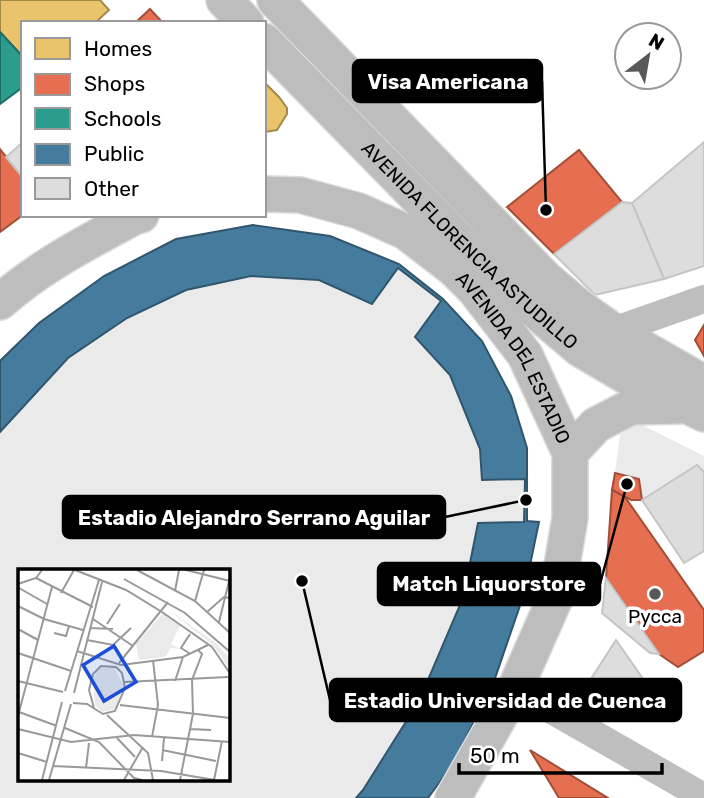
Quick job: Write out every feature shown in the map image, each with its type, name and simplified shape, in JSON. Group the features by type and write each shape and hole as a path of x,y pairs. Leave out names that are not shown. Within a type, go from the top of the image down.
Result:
{"main road":[{"path":"224,0 244,21"},
{"name":"AVENIDA FLORENCIA ASTUDILLO","path":"275,0 557,288 698,401"},
{"name":"AVENIDA FLORENCIA ASTUDILLO","path":"266,43 459,240 470,267 526,303 580,349 626,376 698,401"},
{"name":"AVENIDA DEL ESTADIO","path":"266,194 300,195 359,211 406,232 470,267 475,290 525,355 570,453 570,518 557,594 515,689 453,798"},
{"path":"0,302 20,284 74,249 137,217"},
{"path":"470,267 527,258"},
{"path":"570,453 596,425 632,407 698,401"}],"street":[{"path":"613,331 704,299"},
{"path":"515,689 704,797"}],"shaded area":[{"path":"253,225 330,236 399,264 443,299 482,341 527,448 527,521 539,522 515,622 496,675 459,751 428,798 0,798 0,361 39,323 104,276 176,239"},
{"path":"638,423 704,456 704,472 696,465 642,500 639,479 615,473 620,435"}],"building: Homes":[{"path":"0,0 100,0 109,10 97,21 21,21 21,55 0,32"},
{"path":"266,84 287,108 287,114 277,130 266,132"}],"building: Shops":[{"path":"150,9 161,21 137,21"},
{"path":"0,149 21,175 21,216 0,232"},
{"path":"579,150 622,202 554,254 507,207"},
{"path":"704,325 704,356 695,340"},
{"path":"615,473 639,479 642,500 631,500 612,490"},
{"name":"Pycca","path":"612,490 625,497 704,610 704,651 678,667 659,654 606,578"},
{"path":"530,750 608,798 559,798"}],"building: Schools":[{"path":"0,32 21,55 21,88 0,104"}],"building: Public":[{"path":"253,225 330,236 399,264 443,299 482,341 511,396 527,448 527,521 539,522 524,594 493,684 452,765 428,798 356,798 419,701 463,598 478,523 524,522 525,479 482,480 480,449 450,375 415,337 441,301 398,268 372,304 319,280 251,276 186,290 127,318 68,358 0,432 0,361 39,323 104,276 176,239"}],"building: Other":[{"path":"704,142 704,266 664,279 632,203"},
{"path":"21,144 21,176 6,157"},
{"path":"622,202 632,203 664,279 595,295 554,254"},
{"path":"697,465 704,472 704,551 684,563 642,500"},
{"path":"606,578 659,654 650,653 602,613"},
{"path":"616,640 648,686 630,708 587,685"}],"place":[{"name":"Visa Americana","path":"546,210"},
{"name":"Match Liquorstore","path":"627,484"},
{"name":"Estadio Alejandro Serrano Aguilar","path":"526,500"},
{"name":"Estadio Universidad de Cuenca","path":"302,581"},
{"name":"Pycca","path":"655,594"}]}
